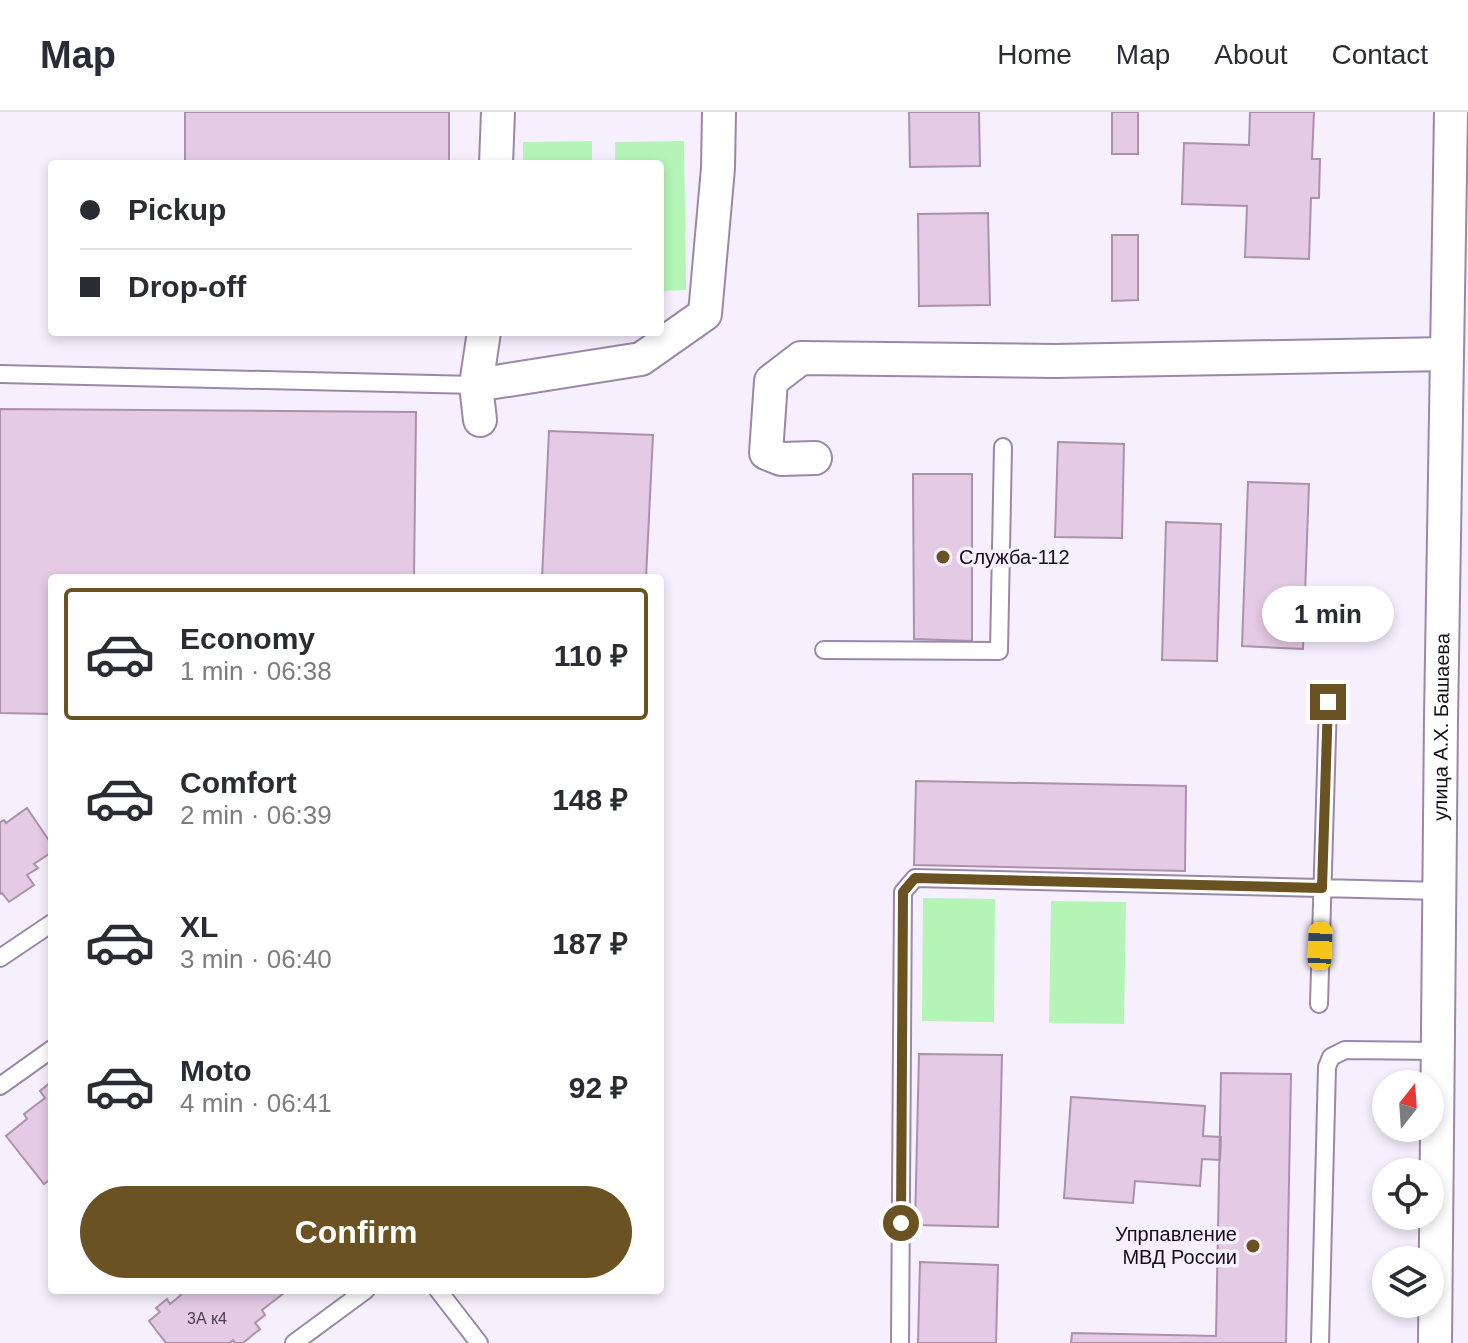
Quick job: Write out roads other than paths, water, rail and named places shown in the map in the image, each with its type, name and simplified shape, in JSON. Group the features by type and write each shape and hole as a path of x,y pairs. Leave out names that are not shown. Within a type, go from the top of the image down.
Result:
{"street":[{"path":"496,160 498,112"},
{"path":"476,385 641,359 705,314 718,168 719,112"},
{"name":"улица А.Х. Башаева","path":"1435,1343 1451,112"},
{"path":"480,420 476,385 483,336"},
{"path":"815,458 781,459 766,453 771,381 801,358 1055,361 1447,354"}],"lane":[{"path":"0,374 476,385"},
{"path":"824,650 999,651 1003,447"},
{"path":"1319,1004 1328,702"},
{"path":"900,1343 903,892 915,878 1440,891"},
{"path":"0,958 48,926"},
{"path":"1320,1343 1327,1067 1331,1057 1345,1050 1438,1051"},
{"path":"0,1086 48,1052"},
{"path":"294,1343 361,1294"},
{"path":"441,1294 479,1343"}],"place":[{"name":"Служба-112","path":"943,557"},
{"name":"Упрпавление МВД России","path":"1253,1246"}]}
